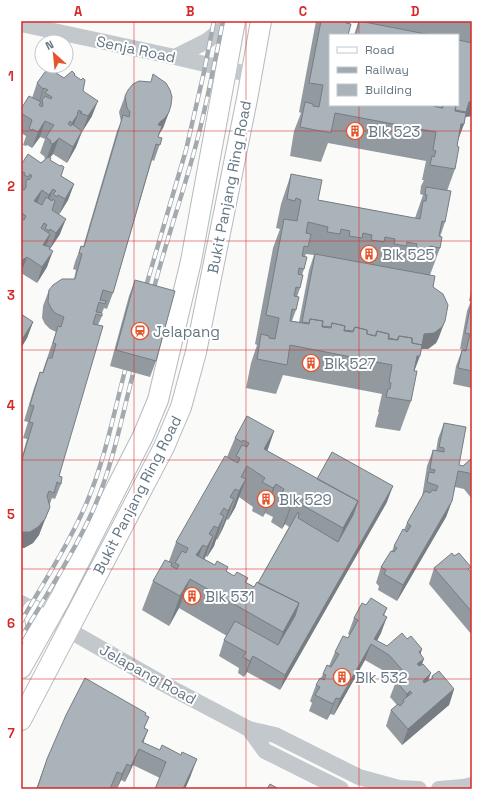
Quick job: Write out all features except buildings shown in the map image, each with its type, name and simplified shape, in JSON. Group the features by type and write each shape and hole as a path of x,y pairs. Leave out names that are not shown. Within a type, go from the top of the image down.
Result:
{"main road":[{"name":"Bukit Panjang Ring Road","path":"34,611 61,597 144,436 158,400 191,261 234,21"},
{"name":"Bukit Panjang Ring Road","path":"21,720 164,447 182,407 196,352 252,75 261,21"},
{"path":"21,668 34,645 33,641 37,626 34,611"}],"street":[{"path":"175,57 193,49 234,21"},
{"name":"Senja Road","path":"21,24 252,75"},
{"name":"Jelapang Road","path":"34,611 158,681 249,729 275,735 359,778 399,788 419,789"},
{"name":"Jelapang Road","path":"249,729 266,751 341,789"},
{"path":"439,789 463,787 472,784"}],"railway":[{"path":"144,293 186,150 214,21"},
{"path":"152,296 198,136 210,87 223,21"},
{"path":"21,622 80,518 94,485 105,450 128,359"},
{"path":"21,638 69,558 94,508 113,455 136,362"}],"place":[{"name":"Blk 523","path":"355,131"},
{"name":"Blk 525","path":"369,254"},
{"name":"Jelapang","path":"140,331"},
{"name":"Blk 527","path":"311,363"},
{"name":"Blk 529","path":"266,499"},
{"name":"Blk 531","path":"192,596"},
{"name":"Blk 532","path":"342,677"}]}
